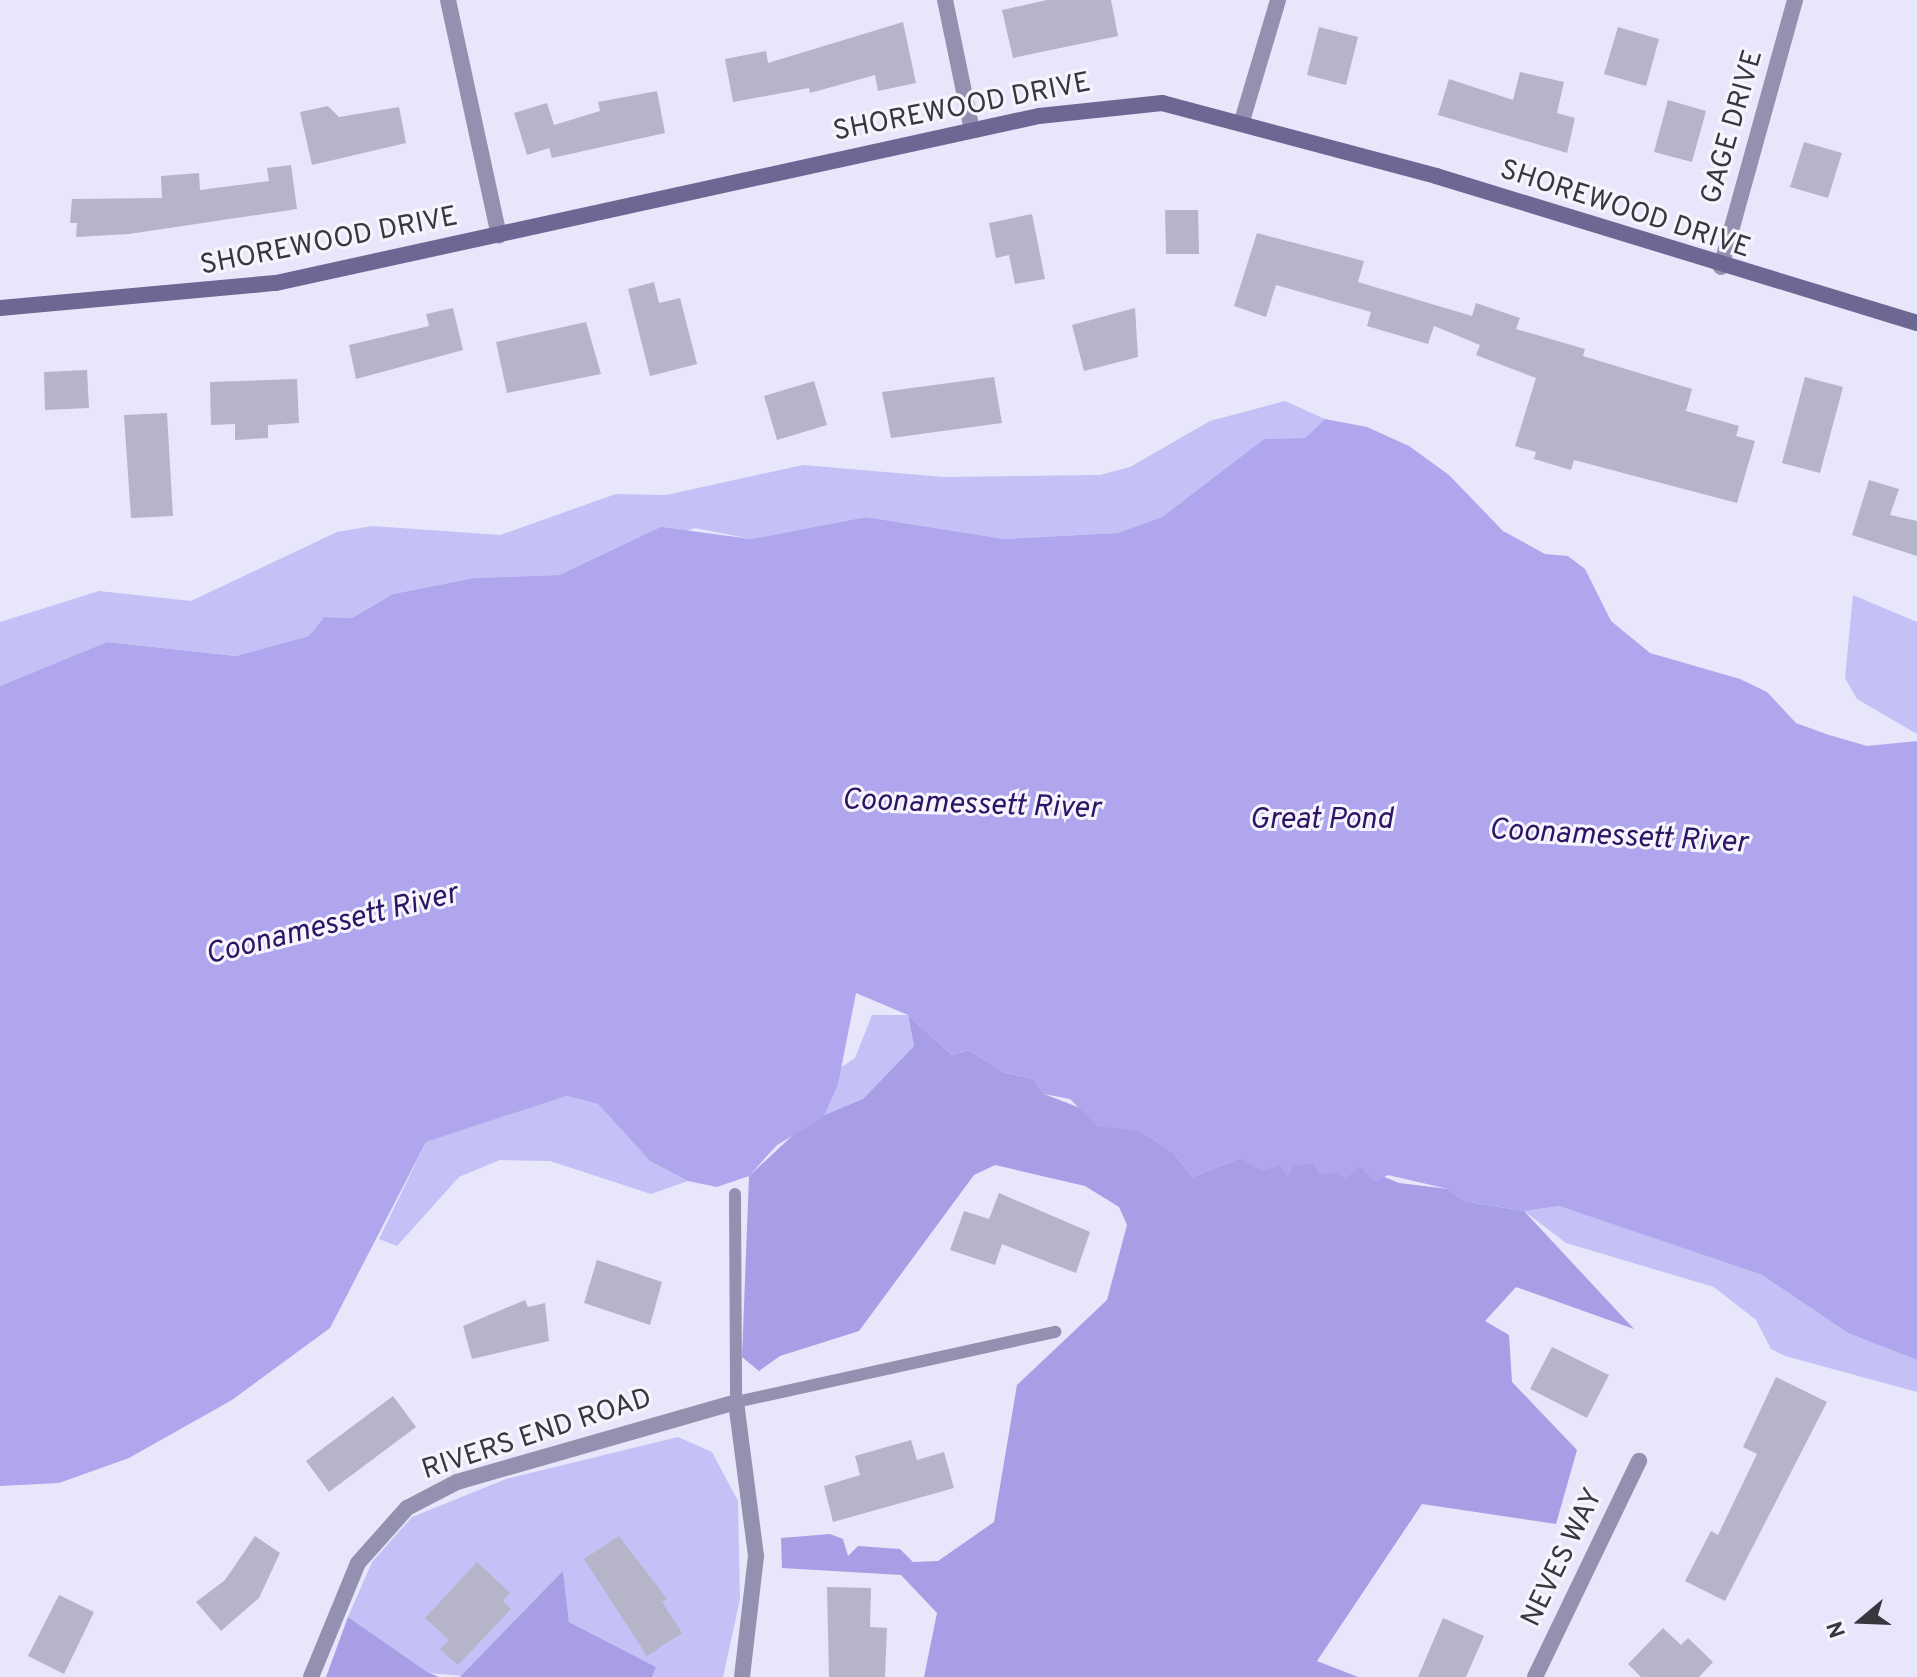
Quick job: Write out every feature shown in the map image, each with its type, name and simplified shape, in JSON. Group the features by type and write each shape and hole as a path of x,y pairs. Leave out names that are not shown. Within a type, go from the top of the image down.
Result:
{"street":[{"path":"448,0 499,236"},
{"path":"945,0 972,130"},
{"path":"1242,121 1278,0"},
{"name":"GAGE DRIVE","path":"1721,267 1795,0"},
{"name":"SHOREWOOD DRIVE","path":"0,308 276,283 972,130 1149,103 1242,121 1721,267 1917,323"},
{"path":"736,1402 756,1556 742,1677"},
{"name":"RIVERS END ROAD","path":"311,1677 358,1563 407,1508 457,1482 736,1402"},
{"name":"NEVES WAY","path":"1535,1677 1639,1461"}],"lane":[{"path":"735,1194 736,1402 1055,1332"}],"shaded area":[{"path":"1285,401 1325,419 1305,438 1264,439 1162,517 1118,533 1004,539 866,517 751,539 695,528 560,575 474,578 393,594 352,618 324,617 309,636 236,656 107,642 0,686 0,622 99,591 191,601 337,532 372,526 500,535 616,494 666,495 803,465 944,477 1100,475 1130,467 1210,421"},
{"path":"1853,595 1917,622 1917,734 1857,699 1845,678"},
{"path":"872,1015 908,1015 914,1046 863,1099 823,1118 837,1070 855,1058"},
{"path":"908,1015 952,1055 969,1050 1003,1072 1034,1079 1044,1094 1142,1132 1174,1153 1192,1177 1240,1158 1360,1167 1399,1183 1448,1189 1464,1201 1524,1211 1634,1329 1516,1287 1485,1321 1509,1335 1512,1382 1577,1450 1556,1524 1422,1504 1317,1661 1358,1677 924,1677 937,1613 901,1575 782,1568 781,1538 830,1534 843,1539 848,1556 858,1546 900,1549 913,1562 938,1561 994,1522 1017,1385 1107,1300 1127,1225 1119,1207 1085,1186 995,1165 974,1175 859,1331 780,1356 759,1371 742,1357 749,1176 806,1123 863,1099 914,1046"},
{"path":"567,1096 598,1104 650,1161 688,1181 651,1194 550,1161 500,1160 459,1177 397,1246 379,1239 426,1142"},
{"path":"1559,1206 1762,1275 1848,1333 1917,1360 1917,1392 1785,1356 1771,1349 1756,1320 1714,1287 1566,1243 1524,1211"},
{"path":"678,1437 712,1452 738,1501 740,1599 723,1677 652,1677 656,1667 569,1622 563,1572 465,1676 427,1673 348,1617 372,1562 412,1517 506,1479"},
{"path":"563,1571 569,1622 656,1667 652,1677 460,1677"},
{"path":"348,1617 427,1672 439,1677 326,1677"}],"water":[{"name":"Great Pond","path":"1325,419 1367,427 1409,446 1449,475 1503,531 1545,554 1568,556 1585,569 1611,621 1650,653 1740,679 1767,692 1796,723 1829,735 1867,746 1917,741 1917,1360 1848,1333 1762,1275 1559,1206 1524,1211 1464,1201 1448,1189 1388,1175 1375,1182 1360,1167 1345,1179 1336,1172 1320,1175 1313,1164 1294,1166 1288,1177 1280,1165 1261,1171 1240,1158 1192,1177 1174,1153 1142,1132 1097,1126 1070,1099 1044,1094 1034,1079 1003,1072 969,1050 952,1055 908,1015 856,993 838,1084 823,1118 777,1145 749,1176 717,1187 688,1181 650,1161 598,1104 567,1096 426,1142 330,1328 232,1400 129,1458 59,1483 0,1486 0,686 107,642 236,656 309,636 324,617 352,618 393,594 474,578 560,575 661,527 751,539 866,517 1004,539 1118,533 1162,517 1264,439 1305,438"}],"building":[{"path":"1047,0 1111,0 1118,36 1013,58 1002,10"},
{"path":"903,22 916,83 878,91 875,75 810,93 809,88 733,102 725,59 766,51 768,63"},
{"path":"1319,27 1358,37 1346,85 1307,75"},
{"path":"1618,27 1659,39 1646,86 1604,74"},
{"path":"1520,72 1564,82 1557,113 1575,118 1567,153 1438,115 1449,79 1513,100"},
{"path":"657,91 665,133 552,158 549,148 527,155 514,113 547,103 554,125 600,111 598,102"},
{"path":"1668,100 1706,111 1692,162 1654,152"},
{"path":"328,106 339,117 399,107 406,143 312,165 300,112"},
{"path":"1804,142 1842,153 1828,198 1790,187"},
{"path":"291,165 297,209 129,234 76,237 77,223 70,223 72,199 162,198 161,176 199,173 200,190 269,181 267,168"},
{"path":"1165,210 1198,210 1199,254 1166,254"},
{"path":"1032,214 1045,279 1015,284 1009,255 996,258 989,223"},
{"path":"1257,233 1364,261 1358,282 1472,316 1476,303 1520,318 1516,329 1585,349 1583,356 1692,389 1686,411 1739,426 1736,436 1755,441 1737,503 1574,460 1571,470 1534,459 1536,452 1515,446 1536,378 1476,355 1480,345 1434,326 1428,344 1367,326 1371,312 1276,285 1266,317 1234,306"},
{"path":"654,282 659,303 680,298 697,364 650,376 628,289"},
{"path":"453,308 463,350 356,379 349,345 429,326 426,314"},
{"path":"1135,308 1138,357 1084,371 1072,325"},
{"path":"586,322 601,374 507,393 496,342"},
{"path":"87,370 89,408 45,410 44,372"},
{"path":"994,377 1002,423 891,438 882,392"},
{"path":"1805,377 1843,387 1820,473 1782,463"},
{"path":"297,379 299,423 268,425 268,438 235,440 235,424 211,425 210,382"},
{"path":"814,381 827,425 777,440 764,396"},
{"path":"167,413 173,516 131,518 124,415"},
{"path":"1869,480 1899,489 1890,515 1917,521 1917,556 1852,535"},
{"path":"999,1193 1090,1232 1076,1273 1002,1244 995,1265 950,1250 964,1211 989,1219"},
{"path":"597,1260 662,1282 650,1325 584,1303"},
{"path":"525,1300 528,1307 545,1303 549,1341 472,1359 463,1326"},
{"path":"1552,1347 1609,1375 1587,1418 1530,1389"},
{"path":"1776,1377 1827,1402 1725,1601 1685,1581 1711,1531 1718,1535 1757,1454 1743,1447"},
{"path":"393,1396 416,1427 329,1492 306,1461"},
{"path":"911,1440 917,1460 944,1452 954,1488 833,1522 824,1486 860,1475 855,1456"},
{"path":"255,1536 280,1553 259,1598 221,1631 196,1602 225,1580"},
{"path":"619,1536 667,1599 662,1602 682,1633 647,1656 584,1559"},
{"path":"477,1562 510,1593 503,1601 511,1609 458,1665 440,1649 449,1640 425,1618"},
{"path":"827,1587 871,1588 870,1627 887,1628 885,1677 829,1677"},
{"path":"59,1595 94,1612 64,1674 28,1656"},
{"path":"1443,1618 1484,1636 1466,1677 1418,1677"},
{"path":"1663,1628 1681,1645 1688,1638 1713,1662 1699,1677 1641,1677 1628,1664"}],"water label":[{"name":"Coonamessett River","path":"971,806"},
{"name":"Coonamessett River","path":"1618,838"},
{"name":"Coonamessett River","path":"332,926"}]}
